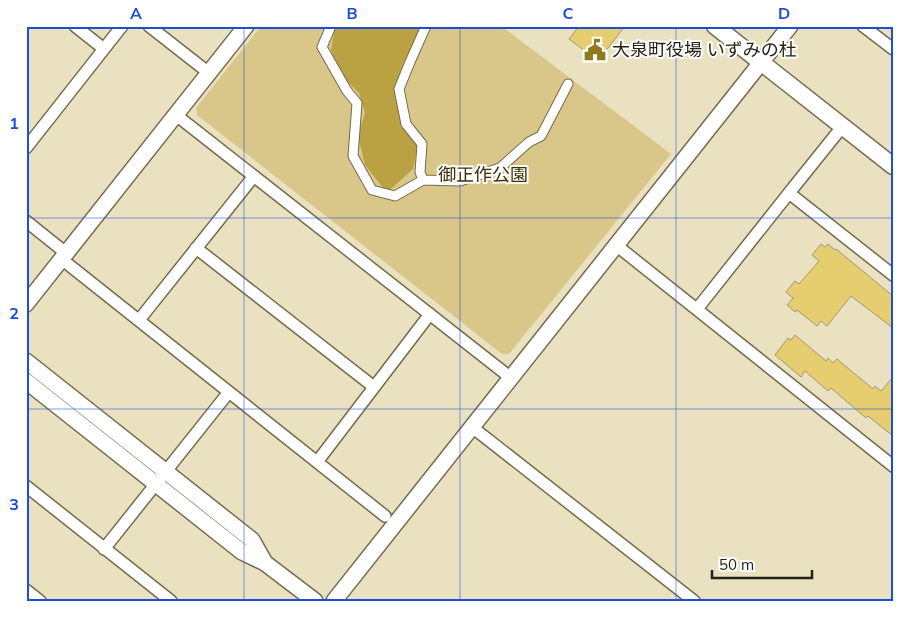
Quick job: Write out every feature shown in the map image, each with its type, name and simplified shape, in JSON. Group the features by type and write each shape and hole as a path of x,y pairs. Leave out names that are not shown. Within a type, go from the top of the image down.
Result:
{"main road":[{"path":"716,26 893,166"}],"street":[{"path":"76,26 104,49"},
{"path":"26,148 122,26"},
{"path":"149,26 209,73"},
{"path":"26,304 68,259 176,115 246,26"},
{"path":"331,26 322,47 347,91 357,103 352,156 372,190 395,196 423,180 460,181 500,168 529,142 541,136 568,84"},
{"path":"423,180 420,172 422,144 406,124 400,90 426,26"},
{"path":"334,601 790,26"},
{"path":"863,26 893,49"},
{"path":"176,115 511,378"},
{"path":"697,309 842,127"},
{"path":"139,320 254,176"},
{"path":"789,193 893,275"},
{"path":"26,221 139,320 385,516"},
{"path":"616,245 893,466"},
{"path":"196,248 374,387"},
{"path":"317,462 430,314"},
{"path":"26,361 252,540 265,563"},
{"path":"26,381 242,552 265,563 315,601"},
{"path":"104,549 229,392"},
{"path":"472,427 694,601"},
{"path":"26,486 171,601"},
{"path":"26,590 40,601"}],"green space":[{"name":"御正作公園","path":"261,26 501,26 671,154 509,354 502,354 197,115 196,108"}],"shaded area":[{"path":"335,26 422,26 424,28 407,55 394,88 401,118 417,146 413,169 391,189 384,189 365,165 358,136 365,113 359,93 342,76 331,50"}],"building":[{"name":"大泉町役場 いずみの杜","path":"579,26 625,26 598,61 569,39"},
{"path":"821,244 825,247 828,244 836,249 893,296 893,328 851,296 827,326 821,321 817,326 797,310 795,312 787,305 793,298 786,292 795,281 799,284 819,261 812,255"},
{"path":"795,335 826,361 828,358 833,363 837,359 873,389 875,386 881,391 893,377 893,436 868,416 866,418 831,388 828,391 805,371 801,377 775,355 788,338 791,340"}],"place":[{"name":"大泉町役場 いずみの杜","path":"595,50"}]}
